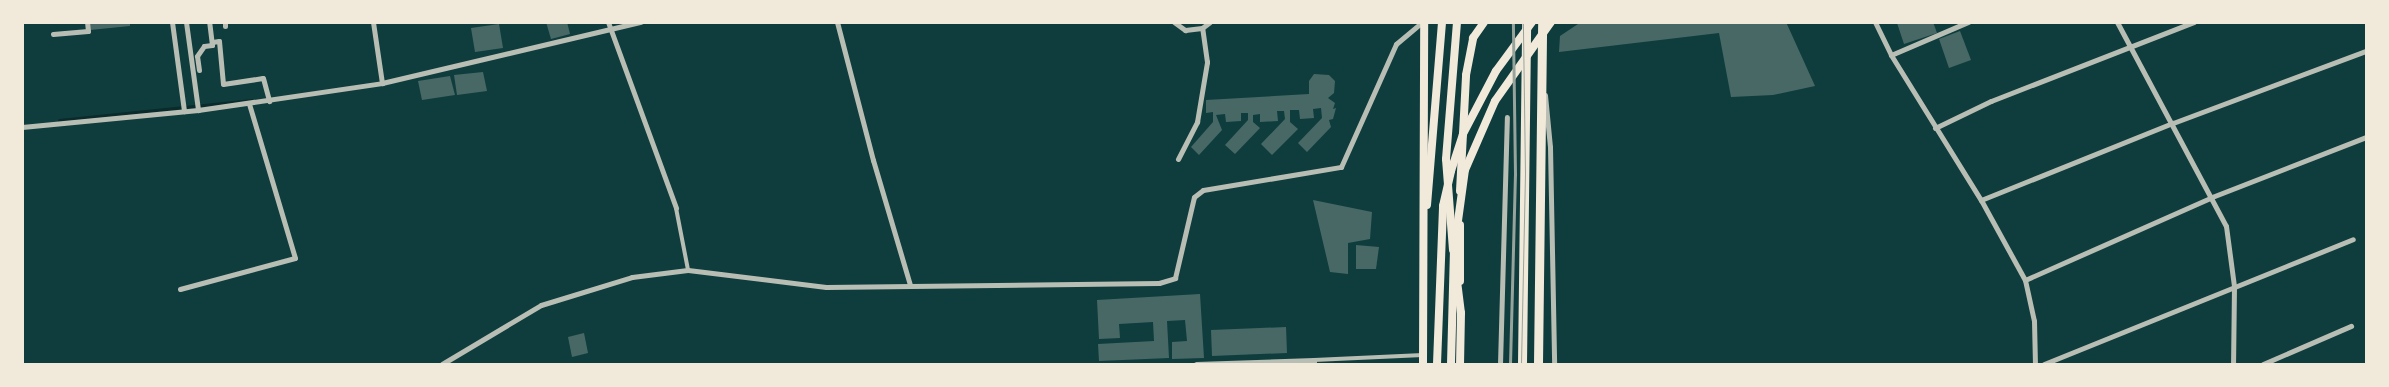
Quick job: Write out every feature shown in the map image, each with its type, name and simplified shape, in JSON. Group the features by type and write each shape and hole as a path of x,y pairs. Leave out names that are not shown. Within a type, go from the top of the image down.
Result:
{"highway":[{"path":"1522,364 1526,22"},
{"path":"1538,364 1542,22"}],"main road":[{"path":"1423,22 1423,364"},
{"path":"1423,219 1430,186 1431,140 1442,22"},
{"path":"1457,22 1446,159 1448,210 1461,312"},
{"path":"1460,364 1459,158 1470,48 1484,22"},
{"path":"1437,364 1443,206 1451,171 1463,134 1496,71 1532,22"},
{"path":"1451,364 1454,250 1465,170 1495,101 1551,22"}],"street":[{"path":"53,34 88,31 87,22"},
{"path":"172,22 184,111"},
{"path":"186,22 198,110"},
{"path":"209,22 212,42"},
{"path":"373,22 382,83"},
{"path":"22,127 249,104 382,83 608,25 640,22"},
{"path":"837,22 872,160 910,285"},
{"path":"1174,22 1186,30 1202,28 1210,22"},
{"path":"442,364 541,305 632,277 688,270 826,287 1159,283 1175,278 1194,197 1203,190 1341,167 1396,44 1423,22"},
{"path":"1538,22 1550,146 1554,364"},
{"path":"1876,22 1891,55 1981,200 2025,280 2034,321 2035,364"},
{"path":"1891,55 1968,22"},
{"path":"2117,22 2212,197 2229,235 2234,286 2233,364"},
{"path":"1935,128 1991,101 2194,22"},
{"path":"608,25 676,208 688,270"},
{"path":"1178,159 1197,122 1206,62 1202,28"},
{"path":"199,70 197,56 212,42 219,41 224,84 263,78 269,101"},
{"path":"1981,200 2172,123 2366,51"},
{"path":"180,289 295,258 249,104"},
{"path":"1500,364 1507,117"},
{"path":"2025,280 2212,197 2366,137"},
{"path":"2044,364 2353,239"},
{"path":"2263,364 2351,326"},
{"path":"1196,364 1268,364 1423,355"}],"building":[{"path":"89,22 130,22 130,26 90,30"},
{"path":"546,22 567,22 570,34 551,39"},
{"path":"1581,22 1786,22 1815,86 1773,95 1731,97 1719,33 1559,52 1560,36"},
{"path":"1933,22 1937,33 1904,44 1897,23"},
{"path":"499,24 503,48 475,52 471,28"},
{"path":"1960,31 1971,60 1949,68 1939,39"},
{"path":"483,72 487,91 457,95 454,75"},
{"path":"1314,74 1329,75 1335,81 1334,93 1328,98 1335,103 1333,109 1336,108 1333,119 1329,120 1331,127 1307,152 1298,143 1322,118 1321,108 1313,109 1314,118 1300,119 1299,110 1290,110 1290,122 1298,129 1272,155 1261,144 1285,119 1284,111 1277,111 1278,121 1260,122 1260,114 1253,115 1253,122 1260,128 1235,154 1225,145 1248,120 1248,113 1241,113 1241,121 1226,122 1225,114 1216,115 1222,130 1199,155 1191,147 1213,122 1213,112 1206,113 1206,100 1309,94 1309,81"},
{"path":"450,76 455,95 422,100 418,81"},
{"path":"1313,200 1372,212 1370,239 1348,243 1348,274 1330,272"},
{"path":"1356,245 1379,247 1376,269 1356,269"},
{"path":"1200,294 1204,358 1172,359 1172,342 1187,341 1185,320 1167,321 1169,358 1099,361 1098,344 1154,341 1153,322 1119,324 1120,338 1099,339 1097,300"},
{"path":"1286,327 1287,353 1212,356 1211,330"},
{"path":"584,333 588,353 572,357 568,337"}],"waterway":[{"path":"59,120 252,100"}],"tram line":[{"path":"1521,364 1525,174 1523,22"}],"railway":[{"path":"1510,364 1515,174 1513,22"}]}
